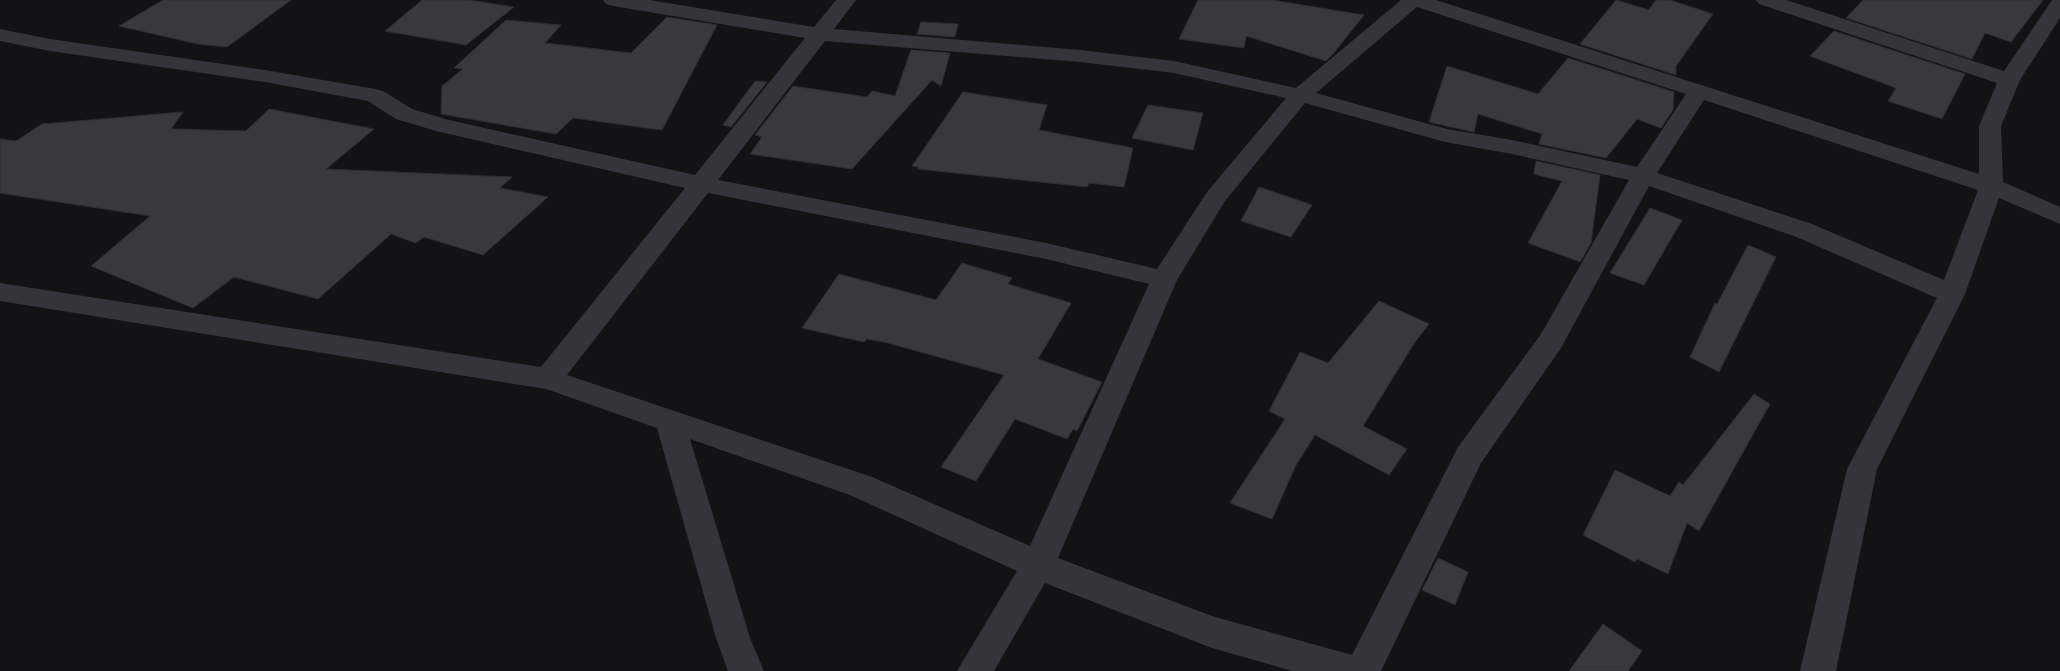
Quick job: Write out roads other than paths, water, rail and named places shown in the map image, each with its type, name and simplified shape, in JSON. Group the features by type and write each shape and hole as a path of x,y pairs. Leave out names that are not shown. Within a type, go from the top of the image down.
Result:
{"street":[{"path":"613,0 818,34 1080,56 1174,67 1300,95 1445,135 1512,147 1643,176 1803,230 1952,294"},
{"path":"548,379 846,0"},
{"path":"975,671 1038,565 1164,279 1216,196 1300,95 1414,0 1991,186 2060,216"},
{"path":"1766,0 2009,80"},
{"path":"1818,671 1862,469 1952,294 1991,186 1990,126 2009,80 2060,3"},
{"path":"0,35 266,76 375,96 404,114 444,126 701,184 1027,247 1164,279"},
{"path":"1364,671 1469,456 1552,341 1643,176 1699,91"},
{"path":"0,292 548,379 861,486 1038,565 1212,632 1350,671"},
{"path":"670,422 728,620 746,671"}]}
